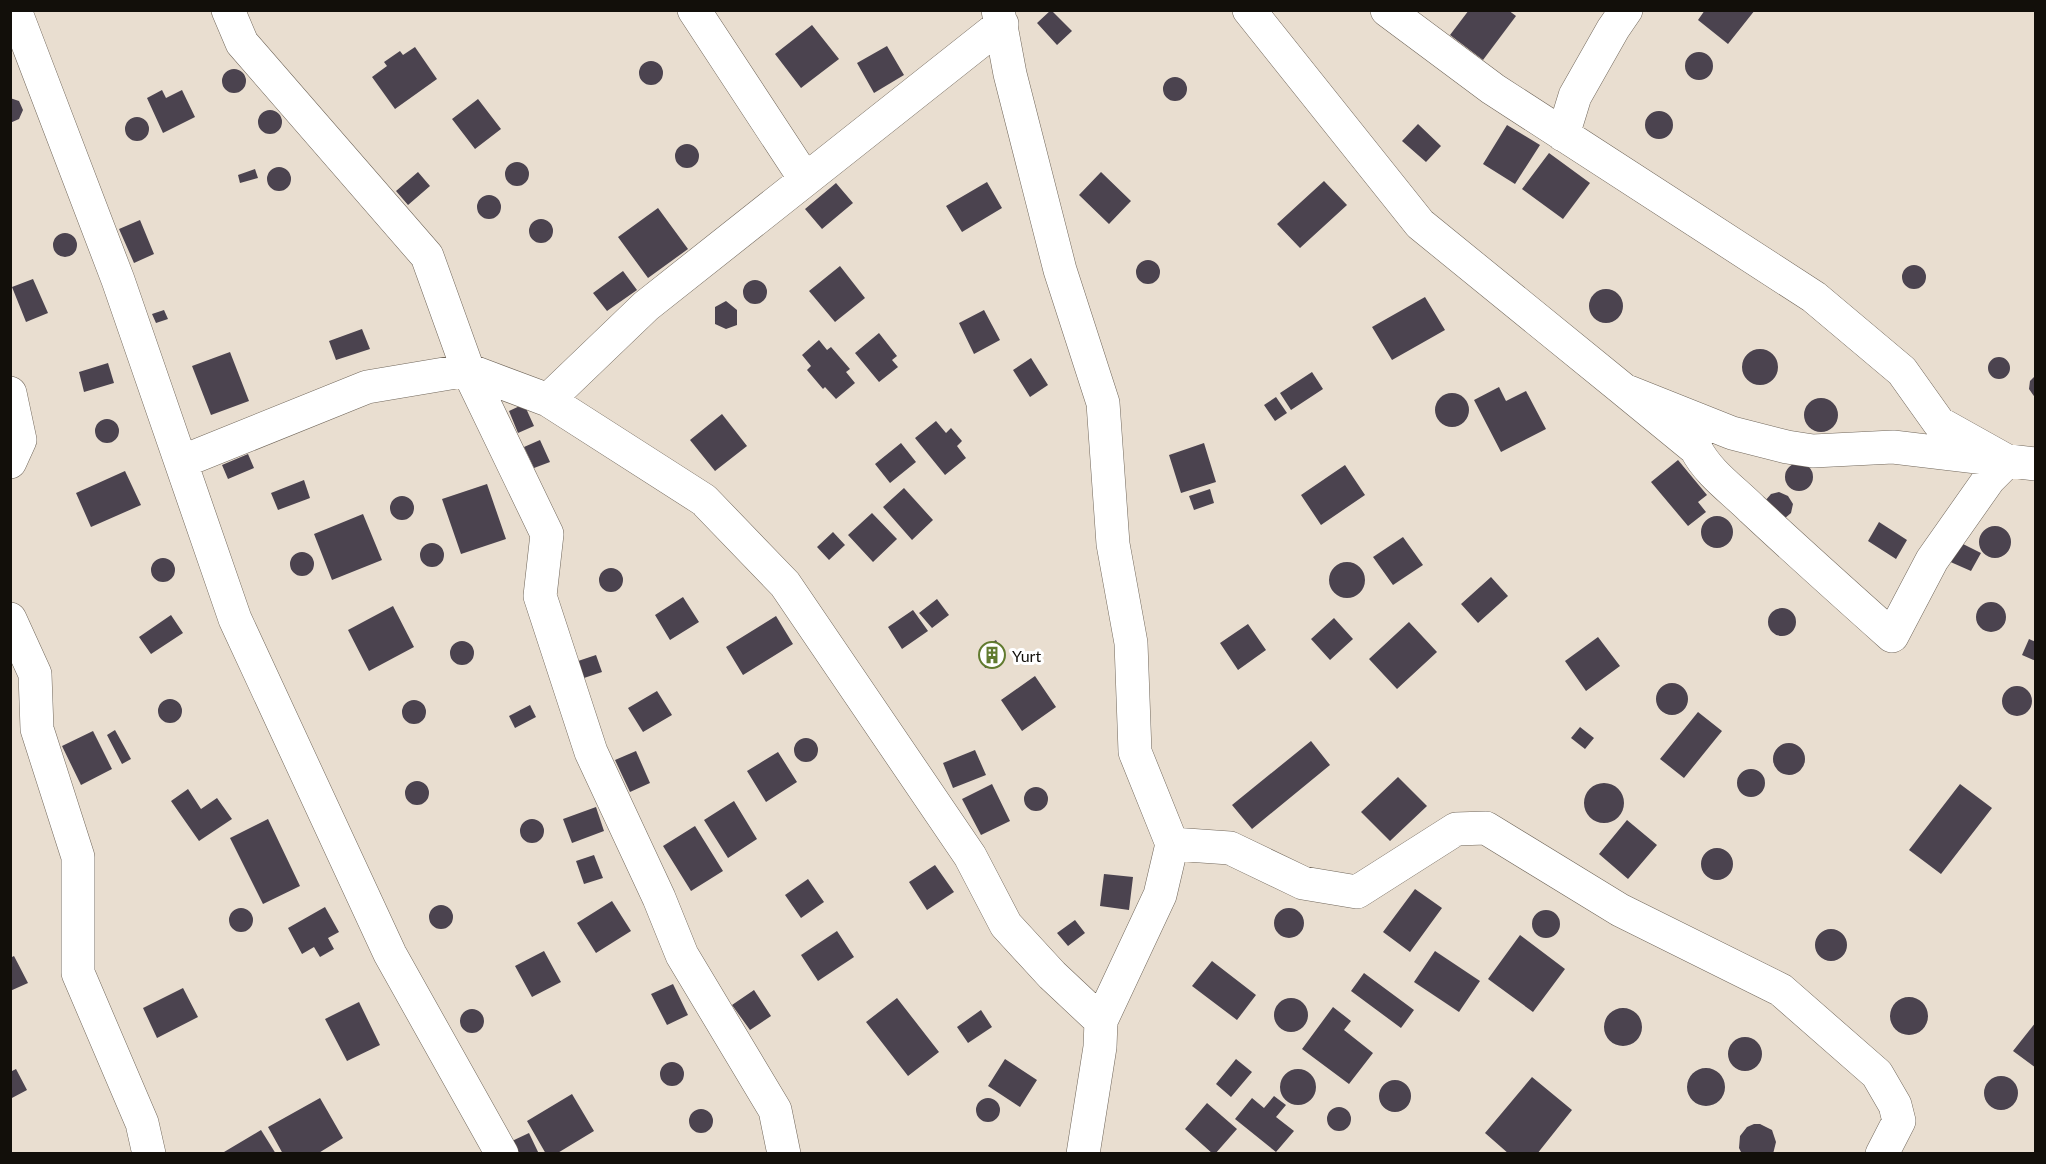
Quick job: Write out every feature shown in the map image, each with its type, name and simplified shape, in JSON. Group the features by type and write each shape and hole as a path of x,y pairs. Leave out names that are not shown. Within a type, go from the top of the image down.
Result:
{"street":[{"path":"15,10 118,280 235,619 385,943 502,1154"},
{"path":"228,10 242,43 427,256 468,370 547,534 540,596 591,752 659,898 682,955 776,1110 784,1154"},
{"path":"694,10 805,179"},
{"path":"1249,10 1420,224 1696,449 1702,461 1719,478 1892,636 1932,560 1989,479 2021,462"},
{"path":"1387,10 1485,84 1814,297 1902,371 1939,423 2021,462"},
{"path":"1563,135 1575,96 1626,10"},
{"path":"548,400 646,306 805,179 1000,17 1010,74 1060,270 1102,403 1113,544 1131,643 1134,752 1172,844 1160,895 1101,1021 1100,1047 1083,1154"},
{"path":"181,462 367,387 468,370 548,400 704,500 785,584 970,856 1006,925 1052,975 1101,1021"},
{"path":"1624,390 1732,433 1787,447 1813,451 1893,447 2021,462"},
{"path":"10,393 20,440 10,462"},
{"path":"10,619 35,674 37,729 78,857 78,973 142,1123 149,1154"},
{"path":"1172,844 1230,848 1303,883 1357,892 1456,829 1486,828 1620,910 1781,990 1877,1074 1895,1105 1899,1120 1882,1154"}],"building":[{"path":"1051,10 1072,31 1057,45 1037,23"},
{"path":"1469,10 1508,10 1516,16 1483,60 1450,35"},
{"path":"1705,10 1755,10 1728,44 1698,20"},
{"path":"812,25 839,59 801,88 775,54"},
{"path":"887,46 904,75 874,93 857,63"},
{"path":"415,47 437,79 395,109 372,77 387,66 384,62 400,51 403,55"},
{"path":"1699,52 1709,56 1713,66 1709,76 1699,80 1689,76 1685,66 1689,56"},
{"path":"651,61 660,64 663,73 660,82 651,85 642,82 639,73 642,64"},
{"path":"234,69 243,72 246,81 243,90 234,93 225,90 222,81 225,72"},
{"path":"1175,77 1184,80 1187,89 1184,98 1175,101 1166,98 1163,89 1166,80"},
{"path":"162,90 166,98 182,90 195,117 163,133 147,98"},
{"path":"10,98 19,101 23,110 19,119 10,123"},
{"path":"478,99 501,129 475,149 452,119"},
{"path":"270,110 279,113 282,122 279,131 270,134 261,131 258,122 261,113"},
{"path":"1659,111 1669,115 1673,125 1669,135 1659,139 1649,135 1645,125 1649,115"},
{"path":"137,117 146,120 149,129 146,138 137,141 128,138 125,129 128,120"},
{"path":"1418,124 1441,146 1426,162 1402,141"},
{"path":"1507,125 1540,145 1515,184 1483,164"},
{"path":"687,144 696,147 699,156 696,165 687,168 678,165 675,156 678,147"},
{"path":"1549,153 1590,183 1563,219 1522,189"},
{"path":"517,162 526,165 529,174 526,183 517,186 508,183 505,174 508,165"},
{"path":"279,167 288,170 291,179 288,188 279,191 270,188 267,179 270,170"},
{"path":"255,169 258,178 240,183 238,175"},
{"path":"418,172 430,186 408,205 396,191"},
{"path":"1101,172 1131,201 1109,224 1079,195"},
{"path":"1324,181 1347,205 1300,248 1277,224"},
{"path":"987,182 1002,208 962,232 946,206"},
{"path":"836,183 853,203 822,229 805,209"},
{"path":"489,195 498,198 501,207 498,216 489,219 480,216 477,207 480,198"},
{"path":"658,208 688,249 648,278 618,237"},
{"path":"541,219 550,222 553,231 550,240 541,243 532,240 529,231 532,222"},
{"path":"140,220 154,254 134,263 119,229"},
{"path":"65,233 74,236 77,245 74,254 65,257 56,254 53,245 56,236"},
{"path":"1148,260 1157,263 1160,272 1157,281 1148,284 1139,281 1136,272 1139,263"},
{"path":"1914,265 1922,269 1926,277 1922,285 1914,289 1906,285 1902,277 1906,269"},
{"path":"840,266 865,298 835,322 809,291"},
{"path":"623,271 637,290 607,311 593,293"},
{"path":"33,279 48,313 26,322 12,287"},
{"path":"755,280 764,283 767,292 764,301 755,304 746,301 743,292 746,283"},
{"path":"1606,289 1618,294 1623,306 1618,318 1606,323 1594,318 1589,306 1594,294"},
{"path":"1425,297 1445,330 1392,360 1372,327"},
{"path":"726,301 737,310 737,325 726,329 715,324 715,307"},
{"path":"164,310 168,319 156,323 152,314"},
{"path":"984,310 1000,340 974,354 959,323"},
{"path":"362,329 370,349 336,360 329,341"},
{"path":"879,333 897,356 892,360 898,367 879,382 855,353"},
{"path":"819,340 827,350 831,347 850,369 846,372 855,383 836,399 825,387 823,389 807,370 811,366 802,355"},
{"path":"1760,349 1773,354 1778,367 1773,380 1760,385 1747,380 1742,367 1747,354"},
{"path":"230,352 249,401 211,415 192,366"},
{"path":"1995,357 2003,357 2010,364 2010,372 2003,379 1995,379 1988,372 1988,364"},
{"path":"1031,358 1048,385 1030,397 1013,370"},
{"path":"108,363 114,383 84,392 79,372"},
{"path":"1312,372 1323,389 1291,410 1280,393"},
{"path":"2036,375 2036,399 2029,389 2030,381"},
{"path":"1499,387 1506,401 1526,391 1546,429 1501,452 1474,400"},
{"path":"1452,393 1464,398 1469,410 1464,422 1452,427 1440,422 1435,410 1440,398"},
{"path":"1276,397 1287,413 1275,421 1264,405"},
{"path":"1821,398 1833,403 1838,415 1833,427 1821,432 1809,427 1804,415 1809,403"},
{"path":"524,404 534,426 518,433 509,411"},
{"path":"722,414 747,446 715,471 690,440"},
{"path":"107,419 116,422 119,431 116,440 107,443 98,440 95,431 98,422"},
{"path":"936,421 946,433 951,428 962,441 957,446 966,458 945,475 915,438"},
{"path":"540,440 550,462 534,468 524,447"},
{"path":"901,443 916,462 890,483 875,464"},
{"path":"1204,443 1216,482 1181,493 1169,455"},
{"path":"248,454 254,468 228,479 222,465"},
{"path":"1678,460 1707,495 1698,502 1706,512 1688,526 1651,482"},
{"path":"1799,463 1809,467 1813,477 1809,487 1799,491 1789,487 1785,477 1789,467"},
{"path":"1345,465 1365,495 1321,525 1301,495"},
{"path":"125,471 141,505 91,527 76,493"},
{"path":"304,480 310,498 278,510 271,493"},
{"path":"487,484 506,539 461,554 442,499"},
{"path":"904,488 933,520 912,540 883,507"},
{"path":"1210,489 1214,503 1194,510 1189,496"},
{"path":"1779,492 1788,496 1793,504 1791,513 1784,519 1765,501 1771,494"},
{"path":"402,496 411,499 414,508 411,517 402,520 393,517 390,508 393,499"},
{"path":"872,513 897,539 873,562 848,535"},
{"path":"363,514 382,560 332,580 314,534"},
{"path":"1717,516 1728,521 1733,532 1728,543 1717,548 1706,543 1701,532 1706,521"},
{"path":"1879,522 1907,540 1896,559 1868,541"},
{"path":"1995,526 2006,531 2011,542 2006,553 1995,558 1984,553 1979,542 1984,531"},
{"path":"833,532 845,545 829,560 817,547"},
{"path":"1403,537 1423,565 1393,585 1373,557"},
{"path":"432,543 441,546 444,555 441,564 432,567 423,564 420,555 423,546"},
{"path":"1961,543 1981,553 1971,571 1946,560"},
{"path":"302,552 311,555 314,564 311,573 302,576 293,573 290,564 293,555"},
{"path":"163,558 172,561 175,570 172,579 163,582 154,579 151,570 154,561"},
{"path":"1347,562 1360,567 1365,580 1360,593 1347,598 1334,593 1329,580 1334,567"},
{"path":"611,568 620,571 623,580 620,589 611,592 602,589 599,580 602,571"},
{"path":"1491,577 1508,596 1478,623 1461,604"},
{"path":"683,597 699,622 670,640 655,615"},
{"path":"937,599 949,615 932,628 919,613"},
{"path":"1991,602 2002,606 2006,617 2002,628 1991,632 1980,628 1976,617 1980,606"},
{"path":"393,606 414,647 369,671 348,630"},
{"path":"1782,608 1792,612 1796,622 1792,632 1782,636 1772,632 1768,622 1772,612"},
{"path":"913,610 928,631 902,649 888,627"},
{"path":"171,615 183,633 151,654 139,637"},
{"path":"776,616 793,644 743,675 726,647"},
{"path":"1334,618 1353,639 1330,660 1311,639"},
{"path":"1409,622 1437,652 1397,689 1369,659"},
{"path":"1248,624 1266,650 1238,670 1220,643"},
{"path":"1598,637 1620,666 1586,691 1565,661"},
{"path":"2029,639 2036,642 2036,661 2022,655"},
{"name":"Yurt","path":"996,640 1005,657 1003,661 985,668 979,650"},
{"path":"462,641 471,644 474,653 471,662 462,665 453,662 450,653 453,644"},
{"path":"596,655 602,672 584,678 578,661"},
{"path":"1035,676 1056,707 1022,731 1001,700"},
{"path":"1672,683 1684,687 1688,699 1684,711 1672,715 1660,711 1656,699 1660,687"},
{"path":"2017,686 2023,687 2031,695 2031,707 2023,715 2017,716 2011,715 2003,707 2002,701 2003,695 2011,687"},
{"path":"657,691 672,715 643,732 628,708"},
{"path":"170,699 179,702 182,711 179,720 170,723 161,720 158,711 161,702"},
{"path":"414,700 423,703 426,712 423,721 414,724 405,721 402,712 405,703"},
{"path":"530,705 536,717 515,728 509,716"},
{"path":"1698,712 1722,731 1684,778 1660,759"},
{"path":"1580,727 1594,738 1585,749 1571,738"},
{"path":"115,730 131,759 122,764 107,735"},
{"path":"93,731 112,769 81,785 62,746"},
{"path":"806,738 815,741 818,750 815,759 806,762 797,759 794,750 797,741"},
{"path":"1311,741 1330,765 1252,829 1232,805"},
{"path":"1789,743 1801,747 1805,759 1801,771 1789,775 1777,771 1773,759 1777,747"},
{"path":"975,750 986,775 953,788 943,763"},
{"path":"636,751 650,783 630,792 615,760"},
{"path":"778,752 797,782 766,802 747,771"},
{"path":"1751,769 1761,773 1765,783 1761,793 1751,797 1741,793 1737,783 1741,773"},
{"path":"1398,777 1427,806 1390,841 1361,812"},
{"path":"417,781 426,784 429,793 426,802 417,805 408,802 405,793 408,784"},
{"path":"1604,783 1618,789 1624,803 1618,817 1604,823 1590,817 1584,803 1590,789"},
{"path":"992,784 1010,821 981,835 962,799"},
{"path":"1960,784 1992,808 1941,874 1909,850"},
{"path":"1036,787 1045,790 1048,799 1045,808 1036,811 1027,808 1024,799 1027,790"},
{"path":"188,789 201,809 217,798 232,819 199,841 171,801"},
{"path":"734,801 757,839 728,858 704,820"},
{"path":"596,807 604,831 572,843 563,819"},
{"path":"268,819 300,886 263,904 230,838"},
{"path":"532,819 541,822 544,831 541,840 532,843 523,840 520,831 523,822"},
{"path":"1627,820 1657,845 1628,879 1599,854"},
{"path":"695,826 723,871 691,891 663,846"},
{"path":"1717,848 1728,853 1733,864 1728,875 1717,880 1706,875 1701,864 1706,853"},
{"path":"594,855 603,878 584,884 576,861"},
{"path":"935,865 954,892 927,910 909,882"},
{"path":"1104,874 1133,877 1129,910 1100,906"},
{"path":"808,879 824,902 801,918 785,895"},
{"path":"1415,889 1442,908 1410,952 1383,932"},
{"path":"612,901 631,931 596,953 577,923"},
{"path":"441,905 450,908 453,917 450,926 441,929 432,926 429,917 432,908"},
{"path":"325,907 339,932 328,938 334,949 320,957 314,947 302,954 288,928"},
{"path":"241,908 250,911 253,920 250,929 241,932 232,929 229,920 232,911"},
{"path":"1289,908 1300,912 1304,923 1300,934 1289,938 1278,934 1274,923 1278,912"},
{"path":"1546,910 1556,914 1560,924 1556,934 1546,938 1536,934 1532,924 1536,914"},
{"path":"1075,920 1085,933 1068,946 1057,933"},
{"path":"1831,929 1842,934 1847,945 1842,956 1831,961 1820,956 1815,945 1820,934"},
{"path":"837,931 854,957 818,981 801,955"},
{"path":"1520,935 1565,969 1533,1012 1488,979"},
{"path":"544,951 561,982 532,997 515,966"},
{"path":"1435,951 1480,981 1459,1012 1414,982"},
{"path":"14,956 28,983 10,991 10,958"},
{"path":"1212,961 1256,995 1237,1020 1192,986"},
{"path":"1364,973 1414,1010 1401,1028 1351,991"},
{"path":"673,984 688,1015 667,1025 651,994"},
{"path":"183,988 198,1017 157,1038 143,1008"},
{"path":"754,990 771,1016 750,1030 732,1005"},
{"path":"1909,997 1922,1003 1928,1016 1922,1029 1909,1035 1896,1029 1890,1016 1896,1003"},
{"path":"897,998 939,1052 908,1076 866,1022"},
{"path":"1291,998 1303,1003 1308,1015 1303,1027 1291,1032 1279,1027 1274,1015 1279,1003"},
{"path":"359,1002 380,1045 347,1061 325,1019"},
{"path":"1333,1007 1351,1021 1344,1030 1373,1053 1349,1084 1302,1049"},
{"path":"1623,1008 1636,1014 1642,1027 1636,1040 1623,1046 1610,1040 1604,1027 1610,1014"},
{"path":"472,1009 481,1012 484,1021 481,1030 472,1033 463,1030 460,1021 463,1012"},
{"path":"981,1010 992,1027 968,1043 957,1027"},
{"path":"2036,1022 2036,1068 2013,1051"},
{"path":"1745,1037 1757,1042 1762,1054 1757,1066 1745,1071 1733,1066 1728,1054 1733,1042"},
{"path":"1005,1059 1037,1080 1020,1107 988,1086"},
{"path":"1236,1059 1252,1072 1231,1097 1216,1084"},
{"path":"672,1062 681,1065 684,1074 681,1083 672,1086 663,1083 660,1074 663,1065"},
{"path":"1706,1068 1720,1073 1725,1087 1720,1101 1706,1106 1692,1101 1687,1087 1692,1073"},
{"path":"16,1069 27,1090 10,1099 10,1072"},
{"path":"1298,1069 1311,1074 1316,1087 1311,1100 1298,1105 1285,1100 1280,1087 1285,1074"},
{"path":"2001,1076 2013,1081 2018,1093 2013,1105 2001,1110 1989,1105 1984,1093 1989,1081"},
{"path":"1532,1077 1572,1110 1537,1154 1509,1154 1485,1133"},
{"path":"1395,1080 1406,1085 1411,1096 1406,1107 1395,1112 1384,1107 1379,1096 1384,1085"},
{"path":"572,1094 594,1131 556,1154 546,1154 527,1121"},
{"path":"1274,1096 1286,1105 1276,1117 1294,1131 1276,1152 1235,1119 1252,1098 1264,1108"},
{"path":"320,1098 343,1138 317,1154 283,1154 268,1127"},
{"path":"988,1098 997,1101 1000,1110 997,1119 988,1122 979,1119 976,1110 979,1101"},
{"path":"1207,1103 1237,1129 1215,1154 1185,1129"},
{"path":"1339,1107 1344,1108 1350,1114 1350,1124 1344,1130 1339,1131 1334,1130 1328,1124 1327,1119 1328,1114 1334,1108"},
{"path":"701,1109 710,1112 713,1121 710,1130 701,1133 692,1130 689,1121 692,1112"},
{"path":"1760,1124 1772,1130 1776,1142 1773,1154 1742,1154 1739,1148 1740,1136 1747,1127"},
{"path":"261,1130 276,1154 225,1154 224,1152"},
{"path":"529,1133 539,1154 519,1154 512,1141"}],"place":[{"name":"Yurt","path":"992,655"}]}
